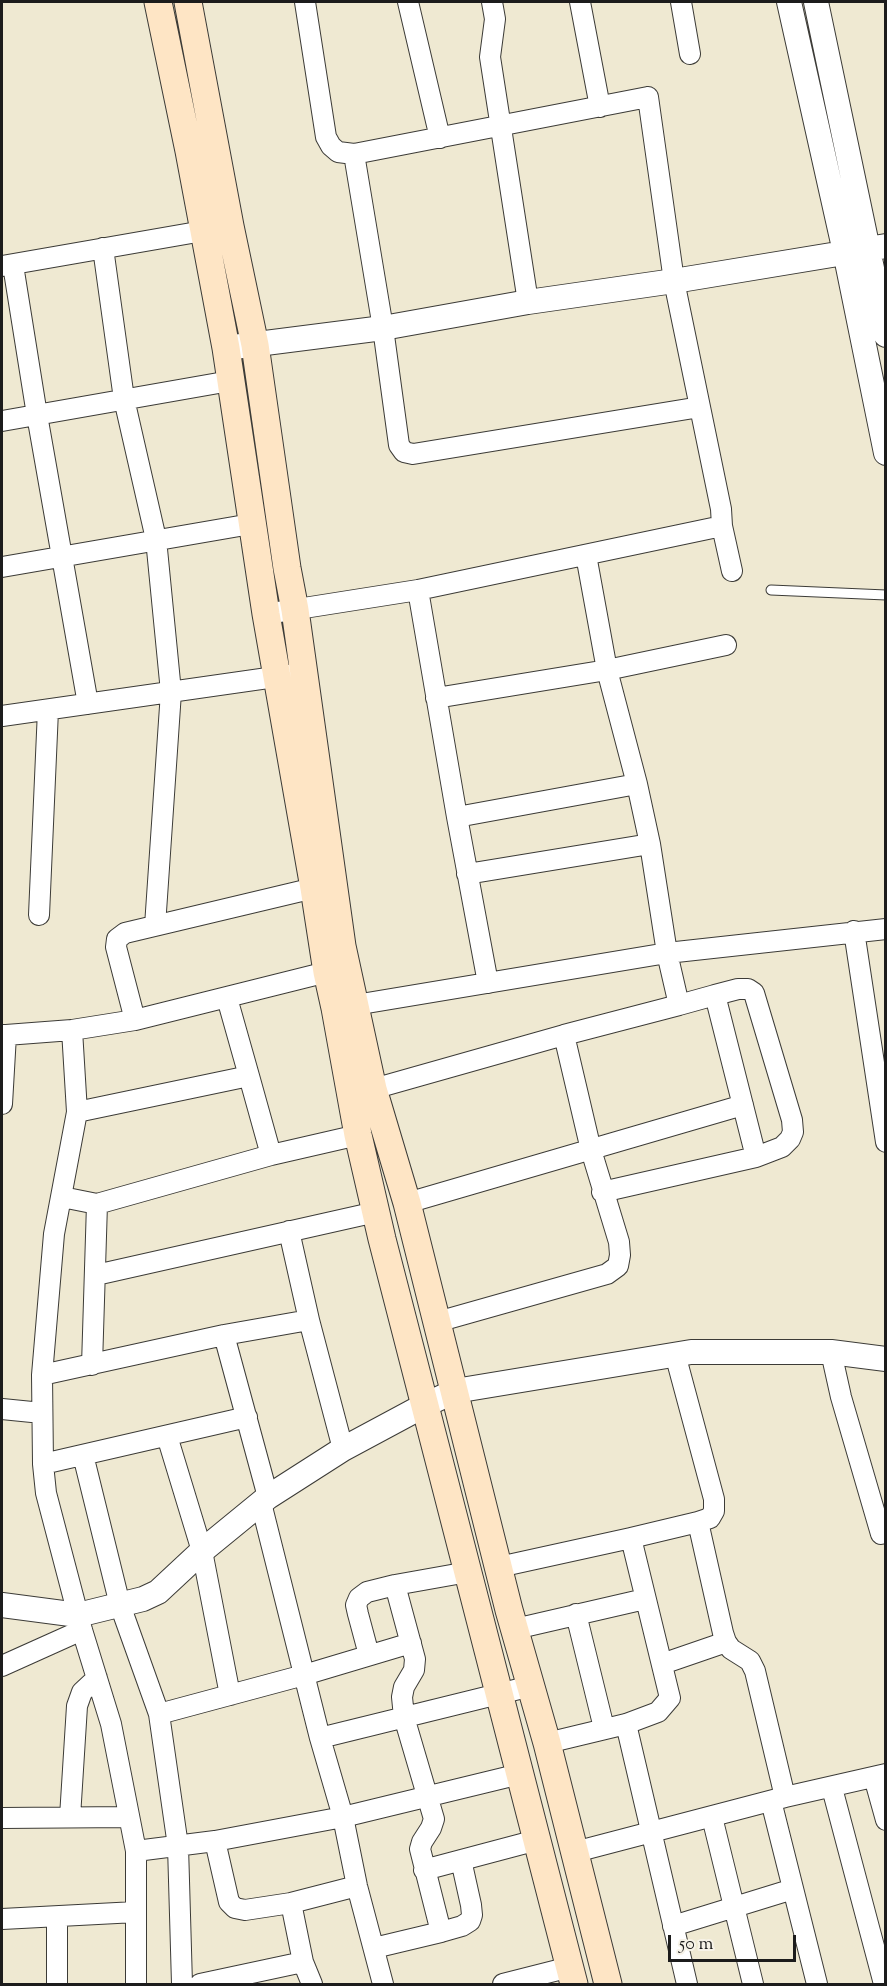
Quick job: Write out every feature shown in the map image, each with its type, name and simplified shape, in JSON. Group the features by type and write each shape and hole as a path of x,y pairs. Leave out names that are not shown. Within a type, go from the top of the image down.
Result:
{"main road":[{"path":"191,2 230,226 255,345 342,946 373,1089 407,1203 514,1629 547,1743 608,1984"},
{"path":"159,4 226,348 266,614 327,972 358,1135 572,1976"}],"street":[{"path":"159,4 191,2"},
{"path":"305,2 326,137 338,152 354,154 648,97 674,281 732,571"},
{"path":"408,2 440,138"},
{"path":"492,2 495,19 490,57 528,302"},
{"path":"580,2 600,107"},
{"path":"681,2 690,54"},
{"path":"789,2 866,249 885,453"},
{"path":"816,2 885,335"},
{"path":"354,154 383,328 399,445 404,452 413,454 700,407"},
{"path":"88,704 37,415 7,266 203,231"},
{"path":"103,248 124,399 156,539 171,692 155,926"},
{"path":"226,348 383,328 528,302 674,281 866,249"},
{"path":"2,421 230,381"},
{"path":"2,567 251,524"},
{"path":"266,614 418,590 722,525"},
{"path":"586,555 607,670 650,844 667,953 679,1005"},
{"path":"418,590 488,983"},
{"path":"436,698 607,670 726,645"},
{"path":"2,716 304,673"},
{"path":"39,915 48,710"},
{"path":"457,818 637,784"},
{"path":"467,874 650,844"},
{"path":"135,1020 116,947 117,939 125,933 314,888"},
{"path":"355,1005 667,953 885,929"},
{"path":"854,932 885,1142"},
{"path":"2,1104 4,1035 72,1030 135,1020 327,972"},
{"path":"373,1089 738,989 748,989 754,993 792,1120 793,1132 790,1139 782,1147 756,1157 602,1192"},
{"path":"715,995 756,1157"},
{"path":"227,998 271,1155"},
{"path":"72,1030 77,1112 54,1234 42,1375 43,1464 46,1493 80,1622 111,1724 136,1851 136,1984"},
{"path":"437,1322 607,1274 618,1266 619,1242 602,1192 564,1035"},
{"path":"77,1112 249,1076"},
{"path":"407,1203 742,1105"},
{"path":"62,1197 97,1204 271,1155 358,1135"},
{"path":"92,1365 97,1204"},
{"path":"96,1275 376,1212"},
{"path":"289,1231 309,1320 343,1449"},
{"path":"42,1375 224,1335 309,1320"},
{"path":"224,1335 247,1417 304,1675 343,1817 357,1886 383,1984"},
{"path":"2,1666 80,1622 158,1592 202,1551 265,1500 343,1449 455,1391 691,1352 831,1352 885,1359"},
{"path":"831,1352 841,1397 881,1534"},
{"path":"499,1567 710,1518 714,1511 714,1499 675,1354"},
{"path":"2,1409 42,1413"},
{"path":"43,1464 247,1417"},
{"path":"167,1436 202,1551 230,1695"},
{"path":"83,1455 120,1605 159,1714 178,1846 182,1984"},
{"path":"698,1522 726,1642 731,1649 750,1661 754,1671 793,1889 817,1984"},
{"path":"547,1743 626,1724 658,1712 670,1698 631,1538"},
{"path":"369,1655 356,1605 359,1598 367,1592 394,1585 468,1572"},
{"path":"394,1585 415,1659 414,1670 404,1687 402,1697 404,1717 434,1819 420,1850 441,1932"},
{"path":"514,1629 645,1599"},
{"path":"2,1605 80,1622"},
{"path":"576,1614 604,1728"},
{"path":"662,1664 726,1642"},
{"path":"159,1714 411,1643"},
{"path":"70,1817 77,1707 82,1692 97,1678"},
{"path":"320,1738 531,1686"},
{"path":"626,1724 687,1984"},
{"path":"136,1851 215,1841 343,1817 520,1774"},
{"path":"574,1852 778,1799 880,1776 885,1820"},
{"path":"832,1788 884,1984"},
{"path":"2,1818 129,1817"},
{"path":"712,1817 753,1984"},
{"path":"424,1870 537,1840"},
{"path":"215,1841 229,1902 235,1908 245,1910 291,1903 357,1886"},
{"path":"374,1948 441,1932 462,1926 470,1921 472,1915 461,1860"},
{"path":"673,1926 793,1889"},
{"path":"291,1903 303,1962 312,1984"},
{"path":"2,1919 136,1912"},
{"path":"57,1917 57,1984"},
{"path":"200,1984 303,1962"},
{"path":"503,1984 572,1976"}],"lane":[{"path":"771,590 885,595"}]}
